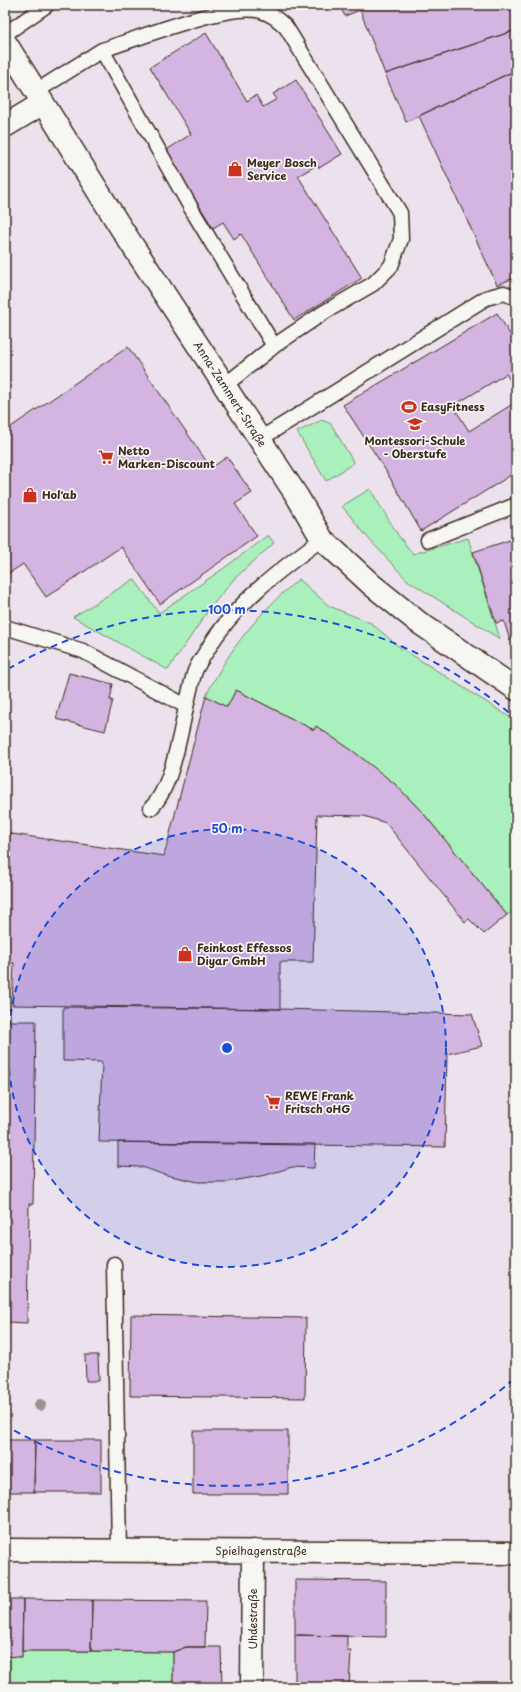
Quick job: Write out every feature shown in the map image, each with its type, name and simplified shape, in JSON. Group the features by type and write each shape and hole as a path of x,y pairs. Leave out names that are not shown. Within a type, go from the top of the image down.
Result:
{"street":[{"name":"Anna-Zammert-Straße","path":"5,42 322,539 372,585 418,622 516,689"},
{"path":"5,126 39,97"},
{"name":"Spielhagenstraße","path":"5,1550 253,1551 423,1554 516,1553"},
{"name":"Uhdestraße","path":"252,1687 253,1551"}],"lane":[{"path":"5,34 47,5"},
{"path":"39,97 102,50 205,16 232,11 260,10 273,15 286,27 400,214 401,239 391,266 374,284 323,313 274,346 224,386"},
{"path":"102,50 195,215 274,346"},
{"path":"260,440 486,298 504,293 516,298"},
{"path":"428,540 516,505"},
{"path":"151,808 159,800 170,775 196,669 215,636 243,604 274,575 322,539"},
{"path":"5,627 83,651 186,706"},
{"path":"114,1264 119,1551"}],"green space":[{"path":"322,420 331,424 354,463 326,481 297,432"},
{"path":"370,489 398,535 413,554 468,538 500,639 407,580 368,538 342,506"},
{"path":"268,535 274,543 234,579 210,608 168,670 73,617 134,579 159,613 227,566"},
{"path":"299,579 329,606 371,623 398,646 516,721 516,910 507,915 423,813 395,784 314,730 236,690 227,707 206,696 235,647 246,632 284,592"},
{"path":"22,1651 173,1652 173,1687 5,1687 5,1656 22,1657"}],"building":[{"path":"339,5 516,5 516,30 385,74 360,10 345,16"},
{"path":"516,30 516,70 406,122 385,74"},
{"path":"206,33 247,101 256,95 263,107 277,99 273,94 296,80 342,154 319,168 317,165 298,176 362,278 294,320 241,234 234,239 223,222 213,228 165,151 191,134 150,67"},
{"path":"516,70 516,277 497,285 419,116"},
{"path":"497,313 516,344 516,389 506,374 453,406 469,431 516,402 516,472 421,531 383,466 343,405"},
{"path":"128,347 211,468 227,457 252,493 235,504 257,536 160,604 121,547 46,597 23,564 5,576 5,431"},
{"path":"516,538 516,639 510,641 504,621 496,623 473,552"},
{"path":"69,673 113,684 110,700 113,700 105,731 56,719"},
{"path":"236,690 314,730 316,726 353,751 395,784 423,813 507,915 484,934 469,919 465,922 386,823 364,816 317,815 313,962 280,962 280,1009 12,1005 14,963 5,963 5,833 164,856 206,696 227,707"},
{"name":"REWE Frank Fritsch oHG","path":"63,1007 280,1009 472,1014 482,1046 447,1054 445,1147 99,1142 102,1062 63,1061"},
{"path":"5,1021 36,1021 33,1204 29,1204 27,1323 5,1322"},
{"path":"118,1142 315,1144 314,1168 292,1167 266,1175 227,1182 198,1182 162,1174 142,1167 118,1166"},
{"path":"131,1315 306,1318 305,1398 130,1396"},
{"path":"85,1355 98,1355 99,1381 86,1381"},
{"path":"193,1431 288,1431 288,1494 193,1494"},
{"path":"5,1440 35,1440 34,1492 5,1492"},
{"path":"35,1440 101,1440 101,1492 34,1492"},
{"path":"295,1580 386,1581 386,1637 295,1635"},
{"path":"5,1599 23,1599 22,1657 5,1656"},
{"path":"23,1599 92,1600 91,1651 22,1651"},
{"path":"92,1600 206,1601 205,1647 186,1647 173,1652 91,1651"},
{"path":"295,1635 347,1636 347,1651 351,1651 349,1687 295,1687"},
{"path":"186,1647 221,1647 222,1687 173,1687 173,1652"}],"place":[{"name":"Meyer Bosch Service","path":"235,169"},
{"name":"EasyFitness","path":"409,407"},
{"name":"Montessori-Schule - Oberstufe","path":"415,424"},
{"name":"Netto Marken-Discount","path":"106,457"},
{"name":"Hol'ab","path":"30,495"},
{"name":"Feinkost Effessos Diyar GmbH","path":"185,954"},
{"name":"REWE Frank Fritsch oHG","path":"273,1102"}]}
